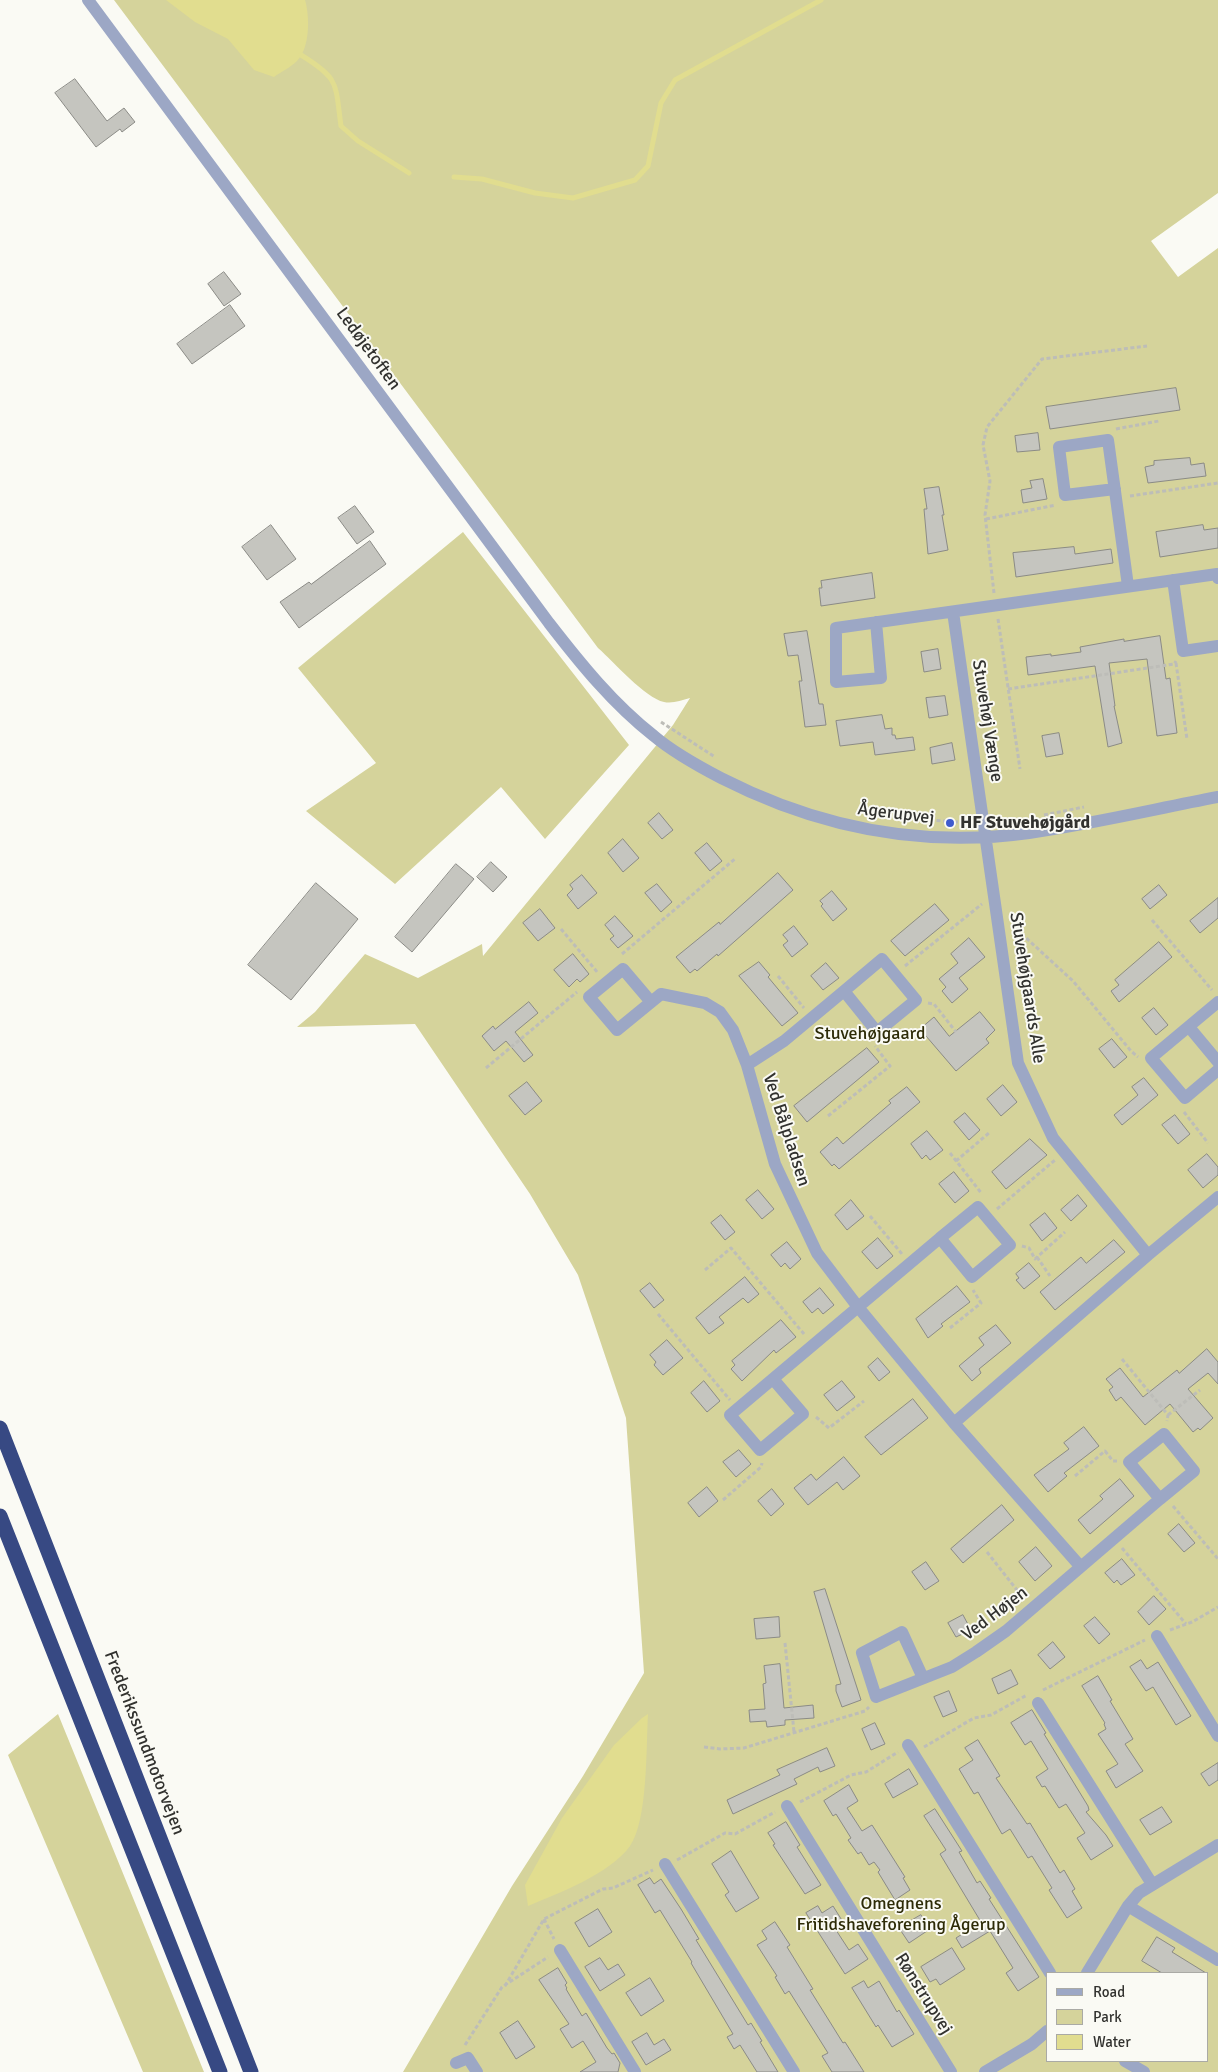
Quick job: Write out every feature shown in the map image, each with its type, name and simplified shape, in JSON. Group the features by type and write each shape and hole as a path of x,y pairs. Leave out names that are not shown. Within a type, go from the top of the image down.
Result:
{"highway":[{"name":"Frederikssundmotorvejen","path":"0,1428 251,2072"},
{"path":"0,1516 220,2072"}],"street":[{"name":"Ledøjetoften","path":"88,0 548,623 586,670 627,712"},
{"path":"1115,493 1065,495 1059,447 1108,440 1128,586"},
{"path":"876,622 882,678 836,682 836,628 876,622 996,606 1128,586 1218,574 1218,578"},
{"path":"1173,580 1183,651 1218,646"},
{"name":"Stuvehøj Vænge","path":"953,612 987,836"},
{"name":"Ågerupvej","path":"627,712 654,737 701,768 748,792 802,813 860,829 914,837 987,836 1028,833 1218,797"},
{"name":"Stuvehøjgaards Alle","path":"987,836 1018,1063 1053,1138 1148,1255"},
{"name":"Ved Bålpladsen","path":"747,1065 784,1040 882,959 916,1000"},
{"name":"Ved Bålpladsen","path":"651,1002 623,969 589,997 618,1030 661,994 704,1003 720,1012 733,1030 747,1065 775,1164 794,1208 817,1253 858,1307 954,1423"},
{"path":"844,991 877,1032 916,1000"},
{"path":"1215,997 1189,1026 1151,1058 1185,1098 1218,1070"},
{"path":"1189,1026 1218,1062"},
{"path":"1080,1566 954,1423 1218,1197"},
{"path":"773,1378 803,1414 760,1450 730,1415 773,1378 814,1345 940,1238 978,1207 1010,1245 973,1276 940,1238"},
{"path":"1162,1498 1129,1462 1164,1434"},
{"name":"Ved Højen","path":"878,1696 952,1666 1006,1631 1080,1566 1194,1471 1164,1434"},
{"path":"878,1696 876,1697 862,1653 902,1632 923,1678"},
{"path":"1157,1636 1218,1736"},
{"path":"1036,1699 1152,1884"},
{"path":"908,1745 1049,1972"},
{"name":"Rønstrupvej","path":"787,1806 951,2072"},
{"path":"1088,1972 1128,1906 1139,1893 1218,1845"},
{"path":"665,1864 794,2072"},
{"path":"1128,1906 1218,1960"},
{"path":"560,1950 635,2072"},
{"path":"985,2072 1032,2044 1046,2032"},
{"path":"456,2063 468,2058 477,2072"},
{"path":"1127,2062 1144,2072"}],"path":[{"path":"1020,769 996,606 986,519 990,481 983,445 987,427 1042,359 1147,346"},
{"path":"1108,440 1116,428 1159,421"},
{"path":"1115,493 1218,483"},
{"path":"986,519 1054,506 1065,495"},
{"path":"1008,689 1174,664 1183,651"},
{"path":"1176,662 1188,739"},
{"path":"659,720 698,747 723,761"},
{"path":"1043,815 1091,806"},
{"path":"856,810 900,818"},
{"path":"927,820 985,823"},
{"path":"895,975 995,894"},
{"path":"997,912 1073,981 1131,1052 1137,1057 1151,1058"},
{"path":"1152,920 1215,997"},
{"path":"561,929 606,983"},
{"path":"778,976 812,1017"},
{"path":"916,1000 934,1004 956,1032"},
{"path":"828,1116 890,1066 874,1045 877,1032"},
{"path":"1185,1098 1185,1114 1208,1143"},
{"path":"956,1161 990,1133"},
{"path":"950,1153 982,1194 983,1213"},
{"path":"983,1213 1064,1153"},
{"path":"870,1216 910,1264"},
{"path":"1037,1257 1065,1232"},
{"path":"1007,1242 1029,1248 1050,1276"},
{"path":"705,1270 731,1248 814,1345"},
{"path":"950,1328 980,1303 973,1292 973,1276"},
{"path":"658,1314 737,1409"},
{"path":"1122,1359 1168,1415"},
{"path":"1164,1434 1168,1415 1200,1390"},
{"path":"803,1414 817,1417 829,1428 864,1401"},
{"path":"723,1500 761,1467 762,1449"},
{"path":"1075,1476 1105,1451 1114,1461 1133,1459"},
{"path":"1162,1498 1218,1559"},
{"path":"1114,1538 1186,1624"},
{"path":"987,1552 1032,1609"},
{"path":"456,2063 468,2037 505,1986 544,1919 603,1889 613,1888 665,1864 725,1833 735,1834 787,1806 805,1801 851,1775 866,1772 908,1745 926,1747 974,1718 991,1715 1031,1692 1036,1699 1128,1647 1186,1624 1218,1607"},
{"path":"785,1642 794,1732"},
{"path":"704,1747 720,1749 744,1748 865,1711 878,1696"},
{"path":"505,1986 560,1950 544,1919"}],"green space":[{"path":"114,0 1218,0 1218,193 1151,241 1178,277 1218,248 1218,2072 403,2072 512,1886 583,1776 644,1673 626,1418 578,1275 530,1194 415,1024 297,1027 315,1012 365,954 418,978 482,944 483,956 673,725 690,698 677,702 664,702 648,694 598,648"},
{"path":"463,532 629,745 545,839 501,787 395,884 306,811 376,763 298,668"},
{"path":"58,1714 204,2072 143,2072 8,1755"}],"water":[{"path":"166,0 305,0 308,15 307,40 297,61 274,77 254,70 228,39 195,22"},
{"path":"648,1714 643,1802 636,1834 630,1846 621,1856 597,1874 569,1889 528,1906 525,1885 562,1818 614,1745"}],"building":[{"path":"75,79 107,121 124,108 135,122 122,132 120,129 96,147 55,93"},
{"path":"224,272 241,294 224,306 208,284"},
{"path":"230,305 245,326 192,364 177,344"},
{"path":"1176,388 1180,410 1050,429 1046,407"},
{"path":"1038,433 1040,450 1017,452 1015,436"},
{"path":"1190,458 1191,465 1204,463 1206,476 1148,483 1145,467 1154,465 1154,461"},
{"path":"1043,479 1047,499 1023,503 1021,490 1032,488 1030,481"},
{"path":"939,487 948,550 928,554 924,509 927,509 924,489"},
{"path":"355,506 374,532 357,544 338,518"},
{"path":"271,525 296,559 267,580 242,547"},
{"path":"1203,525 1204,530 1218,528 1218,548 1160,557 1156,532"},
{"path":"370,541 386,564 299,628 280,602 309,582 311,584"},
{"path":"1074,547 1075,554 1111,549 1113,563 1016,577 1013,553"},
{"path":"872,573 875,598 821,606 819,588 822,588 821,581"},
{"path":"807,631 819,704 823,704 826,725 805,727 799,681 802,681 798,655 788,656 784,634"},
{"path":"1160,636 1166,679 1170,678 1177,733 1157,736 1147,659 1109,663 1114,706 1122,743 1108,747 1095,666 1028,675 1026,657 1081,652 1080,647 1124,639 1124,641"},
{"path":"938,649 941,669 924,672 921,652"},
{"path":"945,696 948,715 929,718 926,698"},
{"path":"882,715 885,729 892,728 892,735 895,735 896,739 913,737 915,750 875,755 873,742 840,746 836,721"},
{"path":"1059,733 1063,754 1046,757 1042,736"},
{"path":"952,743 955,760 932,764 930,748"},
{"path":"659,813 673,830 662,839 648,823"},
{"path":"623,839 639,858 623,872 608,853"},
{"path":"707,843 722,861 710,871 695,853"},
{"path":"491,862 507,877 493,892 477,877"},
{"path":"456,864 474,879 412,952 395,937"},
{"path":"778,873 793,890 718,956 717,954 697,971 695,969 690,973 676,957 719,922 720,924"},
{"path":"582,875 597,893 578,909 567,895 573,889 570,885"},
{"path":"316,883 358,919 291,1000 248,965"},
{"path":"657,884 672,902 661,912 645,893"},
{"path":"1159,885 1167,895 1150,909 1142,899"},
{"path":"832,891 847,909 833,921 821,906 823,904 820,901"},
{"path":"1218,898 1218,918 1200,933 1190,921"},
{"path":"935,904 949,920 905,956 891,941"},
{"path":"540,909 555,928 538,941 523,923"},
{"path":"615,916 633,936 618,948 610,939 614,936 605,925"},
{"path":"794,926 808,944 792,957 783,945 788,941 783,935"},
{"path":"969,938 985,957 959,978 968,989 952,1003 942,991 946,987 939,979 958,963 951,954"},
{"path":"1159,942 1172,957 1119,1002 1111,991 1119,985 1115,980"},
{"path":"573,954 589,974 580,982 577,979 569,987 554,970"},
{"path":"759,962 770,975 768,977 798,1013 782,1026 739,976"},
{"path":"826,963 839,978 823,990 811,976"},
{"path":"529,1002 538,1013 515,1032 533,1055 524,1062 506,1041 494,1051 482,1036 493,1026 495,1029"},
{"path":"1154,1008 1168,1025 1156,1035 1142,1018"},
{"path":"980,1012 995,1030 986,1039 989,1043 956,1071 920,1029 934,1017 949,1036"},
{"path":"1112,1039 1127,1057 1114,1068 1099,1049"},
{"path":"867,1048 879,1062 807,1122 794,1106"},
{"path":"1144,1078 1158,1095 1122,1125 1114,1115 1138,1095 1132,1087"},
{"path":"527,1082 542,1101 525,1115 509,1096"},
{"path":"1003,1085 1017,1102 1001,1116 987,1099"},
{"path":"907,1087 920,1102 839,1169 834,1164 832,1166 820,1152 837,1137 843,1144 891,1103 889,1101"},
{"path":"965,1113 980,1130 969,1140 954,1122"},
{"path":"1175,1115 1190,1134 1178,1144 1162,1125"},
{"path":"927,1131 943,1150 930,1160 926,1155 922,1159 911,1144"},
{"path":"1030,1139 1047,1155 1006,1189 992,1172"},
{"path":"1207,1154 1218,1167 1218,1175 1203,1188 1188,1170"},
{"path":"954,1172 969,1191 955,1203 939,1184"},
{"path":"758,1190 774,1209 762,1219 746,1200"},
{"path":"1078,1195 1087,1206 1071,1221 1061,1210"},
{"path":"851,1200 864,1216 847,1230 835,1215"},
{"path":"1045,1213 1057,1228 1042,1241 1030,1225"},
{"path":"721,1215 735,1232 725,1240 711,1223"},
{"path":"878,1238 893,1256 877,1269 862,1252"},
{"path":"1114,1240 1125,1252 1055,1310 1040,1292 1081,1257 1086,1263"},
{"path":"787,1242 801,1259 790,1269 785,1263 781,1267 771,1255"},
{"path":"1029,1263 1040,1276 1024,1289 1016,1280 1019,1278 1016,1274"},
{"path":"745,1277 759,1294 748,1303 743,1298 719,1317 724,1323 709,1334 696,1318"},
{"path":"650,1283 664,1300 654,1308 640,1291"},
{"path":"957,1286 970,1302 941,1324 943,1326 928,1338 916,1319"},
{"path":"820,1288 834,1305 823,1314 818,1308 812,1313 803,1302"},
{"path":"781,1320 796,1337 776,1353 774,1350 742,1381 731,1369 735,1365 732,1361"},
{"path":"996,1325 1011,1343 979,1369 981,1373 972,1381 959,1366 984,1345 979,1338"},
{"path":"667,1340 683,1358 663,1375 654,1365 656,1362 650,1355"},
{"path":"1207,1349 1218,1362 1218,1384 1208,1373 1188,1389 1213,1418 1200,1430 1198,1428 1193,1432 1170,1404 1145,1425 1121,1397 1116,1401 1109,1390 1113,1387 1106,1379 1120,1368 1143,1397 1177,1370 1179,1373"},
{"path":"878,1358 890,1372 879,1381 868,1367"},
{"path":"704,1381 720,1401 707,1412 691,1393"},
{"path":"842,1381 855,1397 837,1411 824,1395"},
{"path":"913,1399 928,1418 881,1455 865,1437"},
{"path":"1084,1427 1099,1446 1064,1473 1067,1476 1048,1492 1034,1475 1069,1449 1064,1443"},
{"path":"739,1450 751,1464 736,1477 723,1462"},
{"path":"844,1457 860,1476 843,1490 837,1482 808,1505 794,1488 811,1474 816,1480"},
{"path":"1120,1479 1134,1496 1090,1534 1078,1520 1103,1499 1100,1496"},
{"path":"707,1487 718,1501 699,1517 688,1503"},
{"path":"772,1489 784,1504 771,1516 758,1501"},
{"path":"1002,1505 1014,1520 963,1563 951,1549"},
{"path":"1179,1524 1195,1543 1184,1552 1168,1534"},
{"path":"1036,1547 1052,1566 1035,1581 1019,1562"},
{"path":"1122,1559 1135,1575 1121,1585 1117,1580 1114,1583 1105,1573"},
{"path":"926,1562 939,1581 925,1590 912,1572"},
{"path":"825,1589 861,1700 842,1707 836,1691 836,1685 841,1684 814,1592"},
{"path":"1154,1596 1166,1609 1149,1625 1138,1612"},
{"path":"963,1615 971,1630 956,1637 948,1623"},
{"path":"779,1617 780,1637 756,1639 754,1619"},
{"path":"1095,1617 1110,1634 1099,1644 1084,1626"},
{"path":"1053,1642 1065,1657 1050,1669 1038,1655"},
{"path":"1141,1660 1147,1669 1158,1662 1191,1716 1176,1725 1153,1687 1146,1691 1130,1667"},
{"path":"780,1664 784,1708 813,1705 814,1718 785,1720 785,1725 767,1727 766,1721 750,1722 749,1710 765,1709 763,1684 766,1683 764,1666"},
{"path":"1011,1670 1018,1684 998,1694 992,1679"},
{"path":"1098,1676 1112,1700 1110,1701 1133,1739 1125,1744 1143,1771 1116,1788 1106,1771 1118,1764 1098,1734 1106,1729 1105,1723 1082,1686"},
{"path":"949,1691 957,1711 943,1717 934,1697"},
{"path":"1032,1710 1046,1733 1044,1734 1088,1806 1089,1810 1086,1812 1113,1846 1091,1860 1077,1838 1085,1833 1066,1804 1059,1808 1045,1786 1042,1787 1036,1777 1048,1769 1031,1741 1025,1745 1011,1723"},
{"path":"875,1723 885,1744 871,1750 862,1729"},
{"path":"978,1740 1000,1776 996,1778 1027,1824 1030,1823 1060,1873 1064,1870 1075,1889 1072,1891 1082,1908 1067,1918 1049,1890 1052,1888 1032,1856 1028,1858 1010,1829 1002,1834 978,1792 974,1794 959,1769 973,1760 965,1748"},
{"path":"827,1748 835,1766 820,1772 818,1767 794,1779 797,1784 733,1814 727,1800 780,1775 777,1770"},
{"path":"1218,1763 1218,1780 1209,1786 1201,1774"},
{"path":"909,1769 918,1784 893,1798 885,1784"},
{"path":"849,1785 858,1801 847,1808 862,1831 872,1825 905,1877 903,1878 910,1890 895,1900 878,1872 880,1870 874,1862 869,1865 861,1852 858,1854 848,1840 851,1838 836,1814 833,1816 824,1801"},
{"path":"1162,1807 1172,1822 1150,1835 1140,1820"},
{"path":"935,1809 962,1851 959,1852 977,1883 980,1881 991,1898 989,1899 1039,1977 1018,1991 1006,1973 1013,1968 990,1931 962,1948 956,1938 981,1922 940,1854 946,1850 924,1816"},
{"path":"786,1822 800,1845 797,1847 821,1885 805,1894 773,1845 775,1844 768,1833"},
{"path":"731,1851 759,1898 736,1912 725,1895 729,1892 712,1864"},
{"path":"650,1878 654,1884 661,1879 681,1909 699,1939 696,1940 748,2025 751,2023 778,2072 757,2072 740,2045 734,2049 727,2037 733,2034 692,1962 660,1910 655,1913 638,1885"},
{"path":"818,1906 822,1913 833,1906 843,1922 834,1927 849,1950 858,1944 868,1959 845,1974 806,1913"},
{"path":"598,1909 612,1932 589,1947 575,1923"},
{"path":"921,1915 930,1929 909,1943 899,1928"},
{"path":"775,1922 790,1945 787,1947 813,1989 810,1990 843,2043 845,2042 864,2072 832,2072 822,2056 828,2053 789,1991 785,1994 775,1977 777,1976 757,1945 767,1939 762,1931"},
{"path":"1157,1937 1175,1948 1172,1952 1204,1972 1160,1972 1142,1961"},
{"path":"952,1948 965,1969 940,1985 936,1979 930,1982 921,1967"},
{"path":"600,1958 608,1970 618,1964 625,1975 600,1991 585,1967"},
{"path":"558,1968 567,1983 565,1985 566,1989 582,2016 586,2013 607,2048 612,2054 614,2053 620,2063 618,2072 580,2072 596,2062 583,2041 572,2048 560,2029 569,2024 539,1980"},
{"path":"650,1978 664,2001 641,2016 626,1993"},
{"path":"864,1981 868,1988 879,1981 897,2012 899,2010 914,2034 892,2047 878,2025 876,2027 852,1988"},
{"path":"518,2021 535,2047 516,2059 500,2033"},
{"path":"647,2033 654,2045 664,2039 671,2050 646,2065 632,2042"}],"waterway":[{"path":"454,177 482,179 535,193 573,198 635,180 648,166 661,103 675,80 821,0"},
{"path":"301,55 323,70 333,83 338,100 341,126 358,141 409,173"}],"place":[{"name":"HF Stuvehøjgård","path":"950,823"}],"park label":[{"name":"Stuvehøjgaard","path":"870,1034"},
{"name":"Omegnens Fritidshaveforening Ågerup","path":"901,1914"}]}
